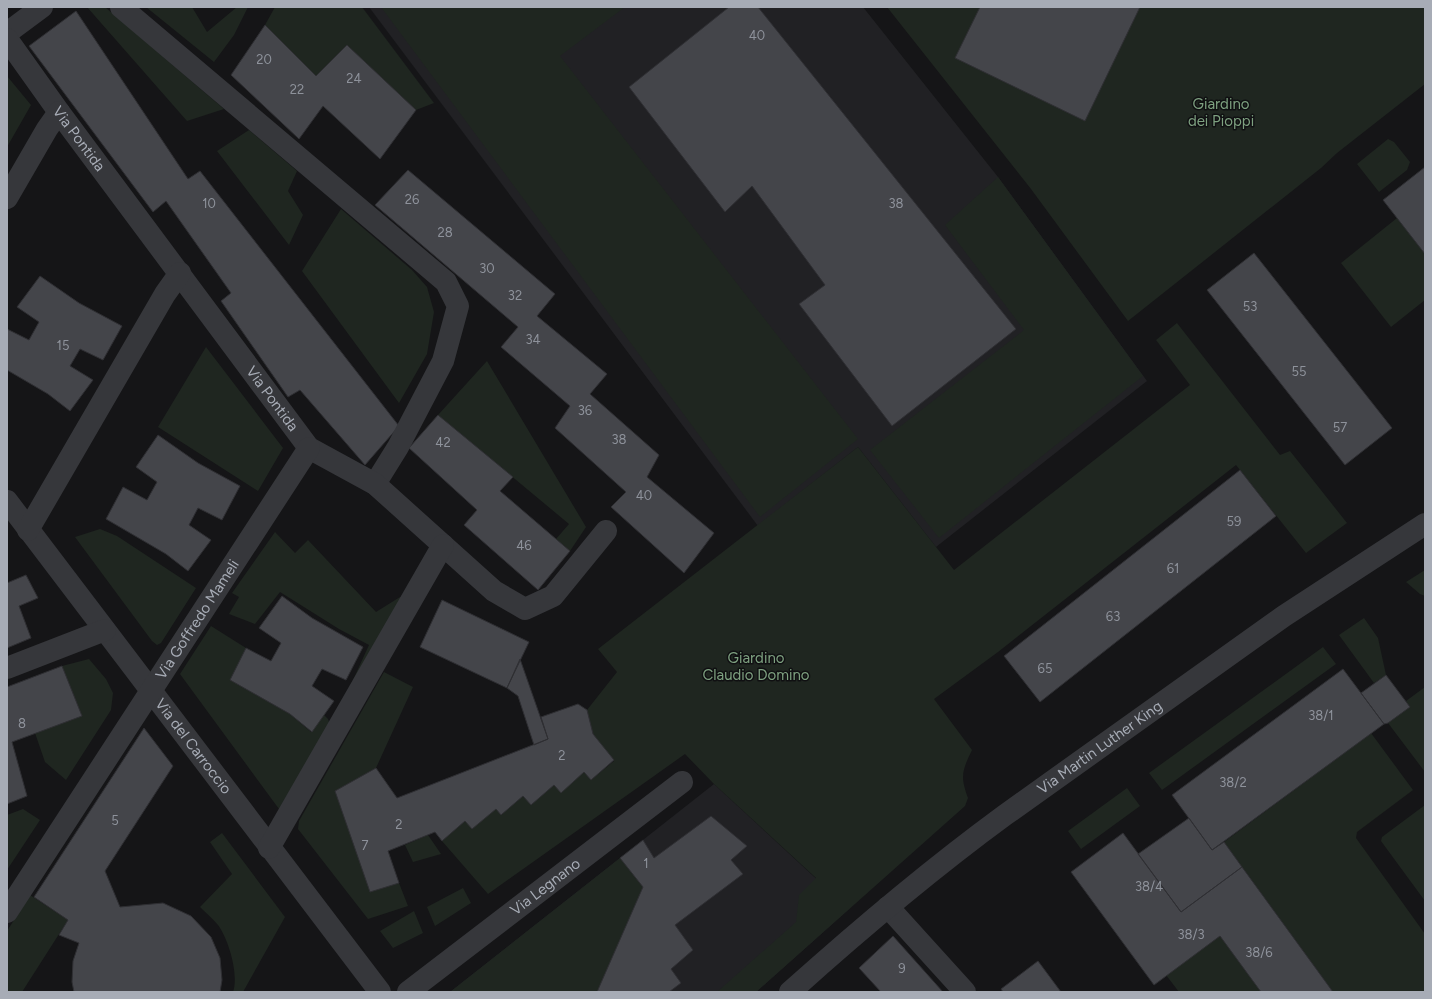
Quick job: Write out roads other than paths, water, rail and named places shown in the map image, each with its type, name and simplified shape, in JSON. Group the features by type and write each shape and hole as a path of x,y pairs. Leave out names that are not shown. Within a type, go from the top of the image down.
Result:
{"street":[{"path":"7,33 42,7"},
{"path":"121,7 446,282 458,306 443,361 398,447 375,484"},
{"name":"Via Pontida","path":"7,39 59,112 309,448 375,484 494,591 525,609 553,596 606,531"},
{"path":"7,198 47,129 59,112"},
{"path":"28,530 165,294 180,273"},
{"name":"Via Goffredo Mameli","path":"7,912 309,448"},
{"name":"Via del Carroccio","path":"7,501 380,992"},
{"name":"Via Martin Luther King","path":"790,992 888,907 965,844 1104,743 1284,616 1425,524"},
{"path":"270,848 443,545"},
{"path":"7,668 105,630"},
{"name":"Via Legnano","path":"408,992 682,782"},
{"path":"888,907 965,992"}],"park label":[{"name":"Giardino dei Pioppi","path":"1221,112"},
{"name":"Giardino Claudio Domino","path":"756,666"}]}
